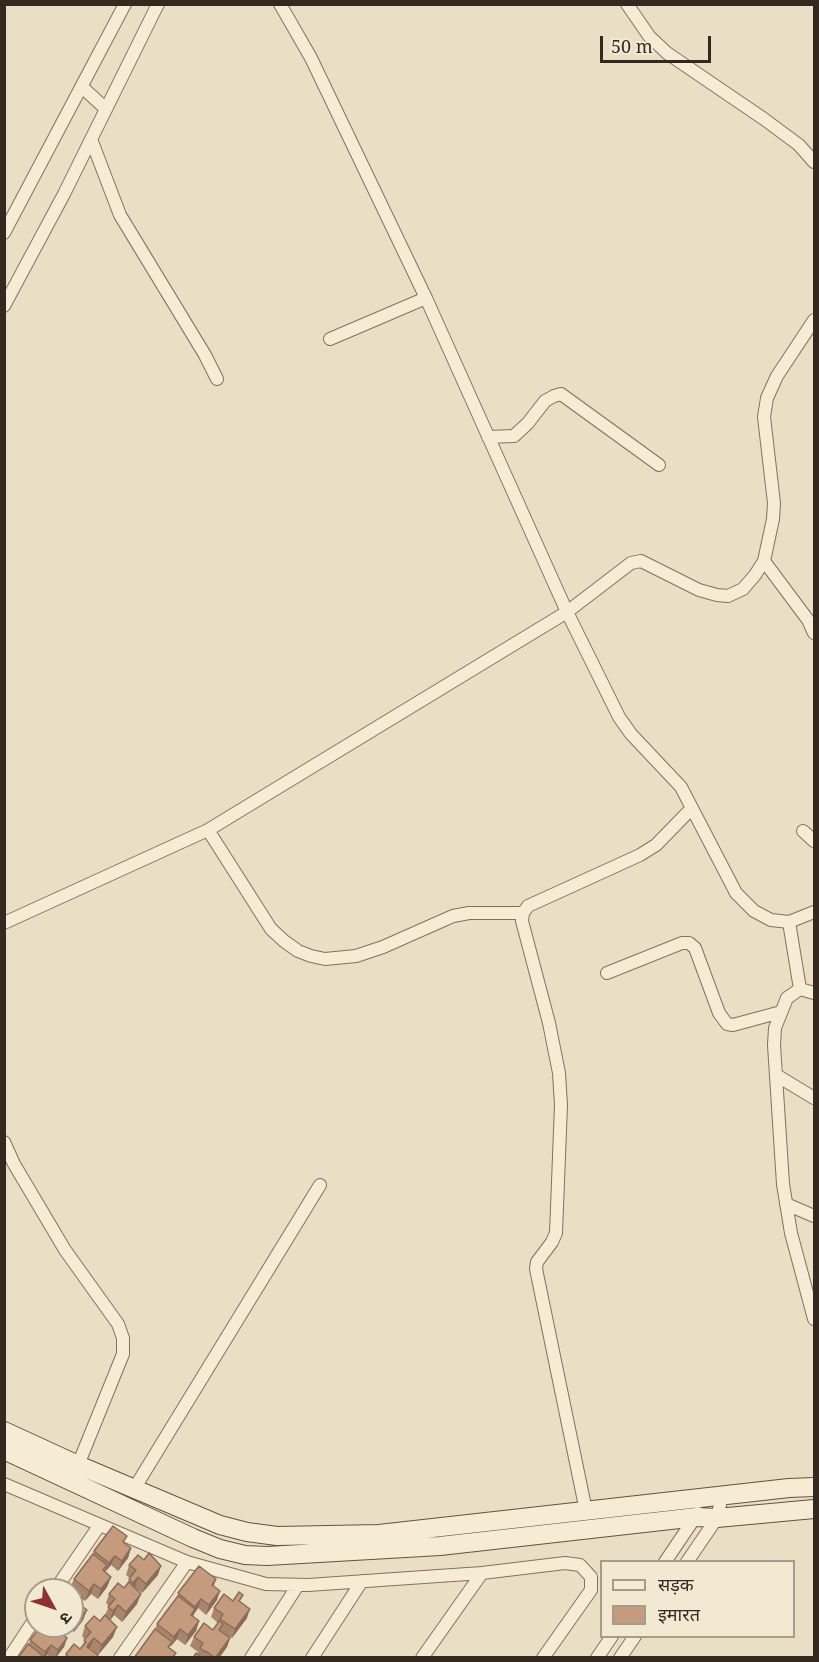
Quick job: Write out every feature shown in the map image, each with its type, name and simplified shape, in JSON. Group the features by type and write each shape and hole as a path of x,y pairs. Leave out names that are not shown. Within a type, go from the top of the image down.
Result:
{"street":[{"path":"4,233 125,4"},
{"path":"4,306 158,4"},
{"path":"280,4 311,58 426,297 567,612 619,717 631,734 681,787 736,893 754,911 771,920 789,922 814,912"},
{"path":"627,4 649,36 667,53 764,119 799,145 814,162"},
{"path":"82,87 106,109"},
{"path":"91,139 120,214 193,335 217,380"},
{"path":"330,339 426,297"},
{"path":"4,923 208,830 567,612 631,562 641,561 699,590 717,596 728,596 743,589 764,561 774,503 764,417 767,398 777,376 814,320"},
{"path":"488,437 514,436 545,401 561,394 659,465"},
{"path":"764,561 808,620 814,633"},
{"path":"586,1512 536,1269 537,1262 556,1233 561,1105 559,1073 549,1023 522,921 523,913 528,906 640,855 656,845 692,808"},
{"path":"208,830 271,929 291,946 311,956 326,959 356,956 384,947 453,916 469,912 523,913"},
{"path":"803,831 814,842"},
{"path":"789,922 800,989"},
{"path":"607,973 682,943 689,943 694,948 719,1012 727,1024 733,1025 781,1012"},
{"path":"800,989 814,993"},
{"path":"800,989 787,998 775,1028 774,1044 783,1184 791,1233 814,1319"},
{"path":"776,1075 814,1098"},
{"path":"4,1142 14,1164 65,1250 118,1324 123,1338 123,1354 78,1465"},
{"path":"134,1489 320,1185"},
{"path":"786,1204 814,1216"},
{"path":"4,1431 220,1525 277,1536 379,1534 814,1487"},
{"path":"4,1450 193,1538 220,1549 245,1555 267,1556 440,1546 697,1517 717,1518 814,1509"},
{"path":"4,1484 187,1562 266,1584 298,1585 482,1573 565,1563 580,1565 588,1572 592,1583 591,1590 543,1658"},
{"path":"688,1560 717,1518 723,1496"},
{"path":"666,1560 697,1517 703,1499"},
{"path":"63,1578 99,1526"},
{"path":"120,1658 187,1562"},
{"path":"422,1658 482,1573"},
{"path":"312,1658 362,1581"},
{"path":"252,1657 298,1585"},
{"path":"9,1658 24,1635"},
{"path":"597,1658 611,1638"},
{"path":"620,1658 634,1638"}],"building":[{"path":"113,1526 127,1536 123,1542 131,1548 122,1561 115,1556 109,1563 94,1551"},
{"path":"149,1553 161,1566 146,1584 138,1577 133,1583 129,1579 136,1570 129,1565 138,1555 144,1560"},
{"path":"93,1554 107,1565 103,1570 111,1577 101,1589 94,1584 89,1591 84,1587 84,1578 75,1578"},
{"path":"199,1566 216,1579 212,1585 220,1591 209,1605 201,1599 195,1607 178,1593"},
{"path":"129,1582 141,1594 126,1612 118,1605 113,1611 108,1607 115,1599 109,1594 118,1583 124,1588"},
{"path":"239,1592 243,1595 239,1601 250,1609 235,1629 220,1619 223,1614 214,1608 224,1594 233,1601"},
{"path":"178,1596 195,1609 191,1615 199,1621 188,1635 180,1629 174,1637 157,1624"},
{"path":"105,1615 117,1627 102,1645 94,1638 88,1645 87,1647 98,1655 95,1658 69,1658 66,1654 74,1644 80,1649 91,1632 85,1626 94,1616 100,1621"},
{"path":"219,1621 223,1624 219,1630 230,1638 215,1658 200,1648 203,1643 194,1637 204,1623 213,1630"},
{"path":"155,1629 172,1642 168,1647 176,1653 172,1658 134,1658"},
{"path":"32,1638 67,1638 58,1650 51,1645 45,1652 30,1640"},
{"path":"28,1644 42,1655 40,1658 18,1658"}]}
